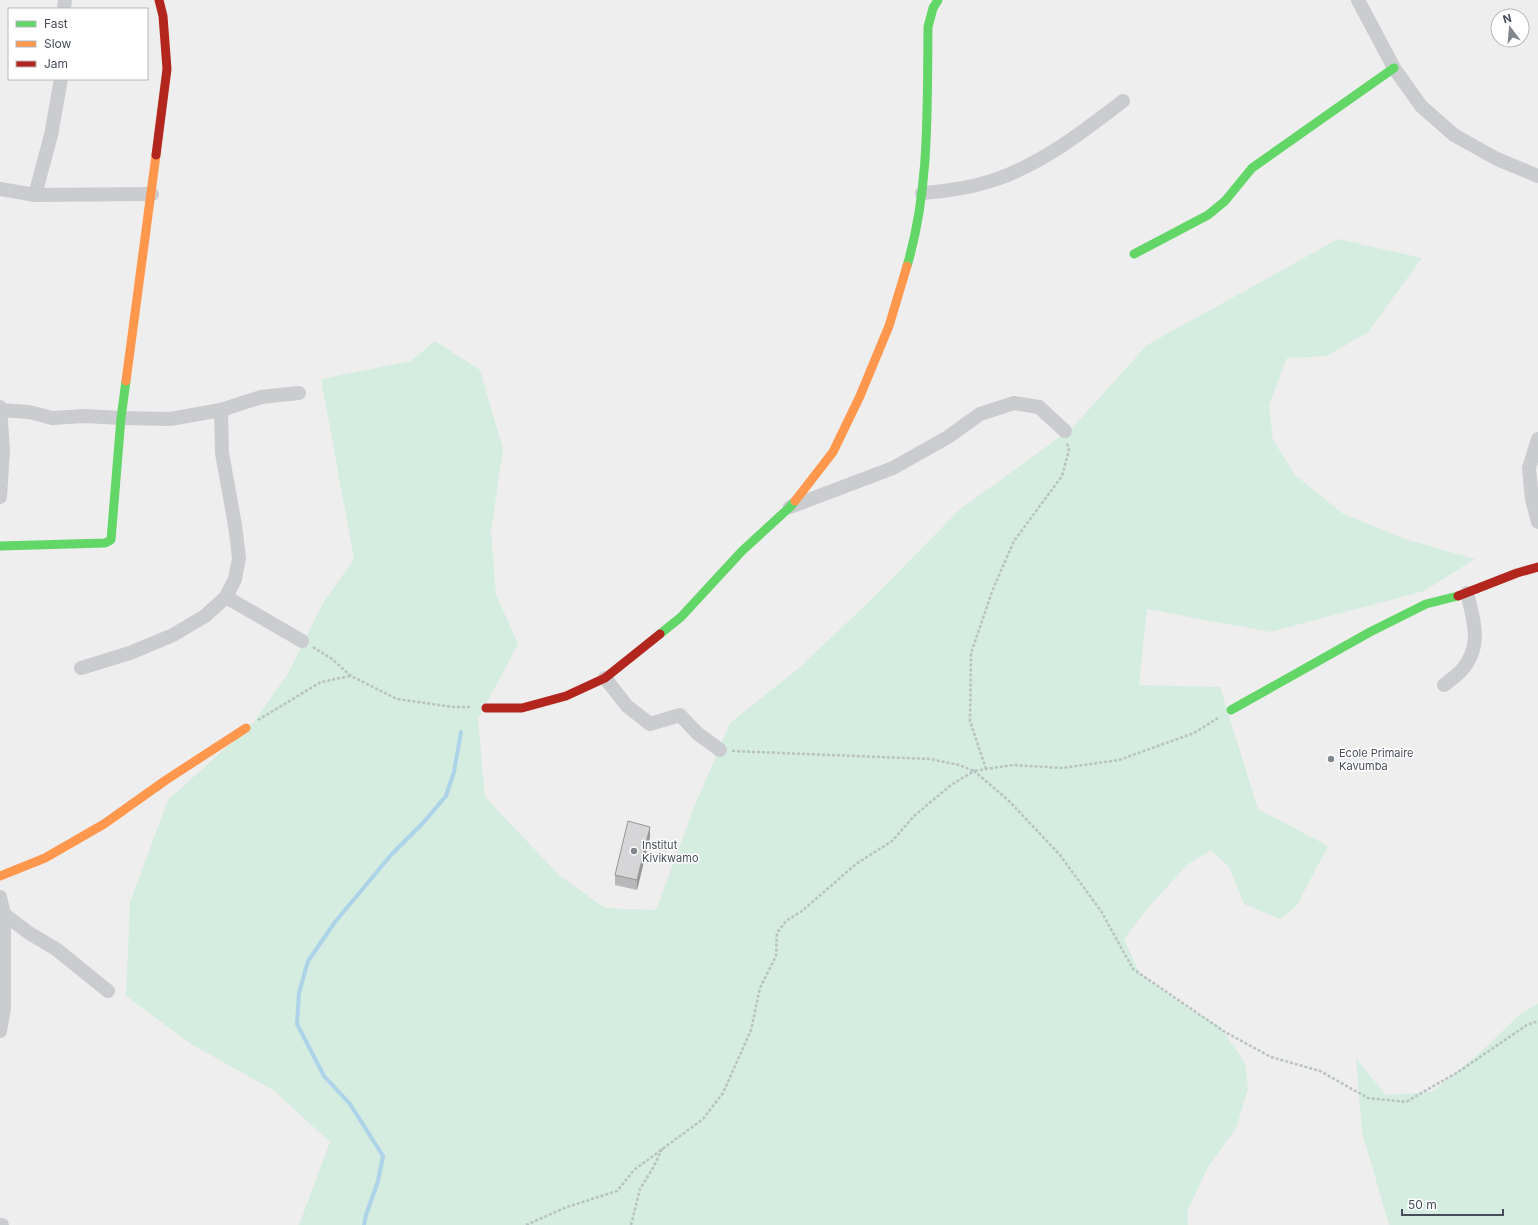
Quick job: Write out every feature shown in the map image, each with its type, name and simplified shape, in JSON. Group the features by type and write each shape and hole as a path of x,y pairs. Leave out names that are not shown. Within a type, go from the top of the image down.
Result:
{"street":[{"path":"0,546 105,544 110,540 121,418 152,194 167,69 163,16 159,0"},
{"path":"486,708 522,708 566,696 605,678 681,617 742,551 790,507 833,452 863,389 889,326 915,238 926,157 928,27 933,8 938,0"},
{"path":"1358,0 1394,68 1421,106 1454,135 1497,159 1538,176"},
{"path":"1134,254 1208,215 1225,201 1252,168 1394,68"},
{"path":"36,195 51,135 61,80"},
{"path":"922,193 960,189 997,179 1034,162 1069,142 1123,101"},
{"path":"0,189 36,195 152,194"},
{"path":"0,498 4,450 0,409 29,412 52,418 85,416 170,419 221,410 261,397 299,393"},
{"path":"790,507 893,468 948,437 980,414 1014,403 1039,407 1065,431"},
{"path":"81,668 130,653 173,635 205,616 226,597 235,579 239,558 235,525 222,453 221,410"},
{"path":"1538,438 1529,468 1532,498 1538,522"},
{"path":"1231,710 1370,632 1426,604 1467,593 1517,573 1538,567"},
{"path":"1444,685 1461,672 1469,660 1475,645 1475,627 1467,593"},
{"path":"226,597 302,640"},
{"path":"605,678 627,706 650,724 680,715 697,733 720,750"},
{"path":"0,876 45,858 104,824 166,780 246,728"},
{"path":"0,897 2,916 4,1008 0,1031"},
{"path":"2,916 56,949 108,991"}],"path":[{"path":"986,769 970,721 971,653 992,589 1014,541 1062,476 1069,450 1065,431"},
{"path":"302,640 332,659 351,676 398,699 453,707 486,708"},
{"path":"246,728 321,682 351,676"},
{"path":"526,1225 567,1207 617,1191 634,1170 702,1119 723,1093 751,1030 760,988 776,956 777,933 786,921 802,910 856,864 892,841 914,816 952,785 974,771 986,769 1013,765 1062,768 1119,760 1194,733 1231,710"},
{"path":"720,750 930,759 959,765 974,771 1008,800 1060,855 1101,911 1133,969 1225,1032 1271,1057 1320,1072 1368,1098 1406,1102 1458,1072 1527,1024 1538,1021"},
{"path":"631,1225 640,1189 653,1168 662,1149"}],"green space":[{"path":"1338,239 1422,258 1368,332 1327,356 1287,358 1269,405 1273,440 1295,475 1342,513 1402,538 1475,559 1424,591 1270,632 1147,609 1139,685 1220,687 1258,809 1328,846 1297,905 1280,919 1244,904 1229,867 1211,850 1187,865 1147,909 1124,939 1140,974 1192,1011 1220,1026 1245,1063 1248,1089 1236,1128 1208,1167 1187,1212 1188,1225 299,1225 330,1142 273,1090 191,1044 126,996 130,902 168,800 253,723 289,672 323,603 354,559 321,379 411,361 435,341 480,370 503,449 491,532 496,594 518,644 478,719 485,797 560,876 605,908 656,910 693,810 730,723 800,667 874,597 959,510 1072,428 1147,345"},
{"path":"1538,1004 1538,1225 1389,1225 1362,1132 1356,1059 1386,1095 1432,1092 1481,1052 1521,1013"}],"building":[{"path":"628,821 650,827 637,880 615,875"}],"waterway":[{"path":"364,1225 378,1181 383,1156 350,1104 324,1076 297,1024 299,993 308,961 335,922 391,855 423,823 446,796 454,772 461,732"}],"traffic: fast":[{"path":"907,266 920,207 926,148 928,27 933,8 938,0"},
{"path":"1134,254 1208,215 1225,201 1252,168 1394,68"},
{"path":"0,546 105,543 111,540 121,418 126,381"},
{"path":"660,634 681,617 742,551 795,501"},
{"path":"1231,710 1370,632 1426,604 1458,596"}],"traffic: slow":[{"path":"126,381 156,155"},
{"path":"795,501 833,452 860,396 889,326 907,266"},
{"path":"0,876 45,858 104,824 166,780 246,728"}],"traffic: jam":[{"path":"156,155 167,69 163,16 159,0"},
{"path":"1458,596 1517,573 1538,567"},
{"path":"486,708 522,708 566,696 605,678 660,634"}],"place":[{"name":"Ecole Primaire Kavumba","path":"1331,759"},
{"name":"Institut Kivikwamo","path":"634,851"}]}
